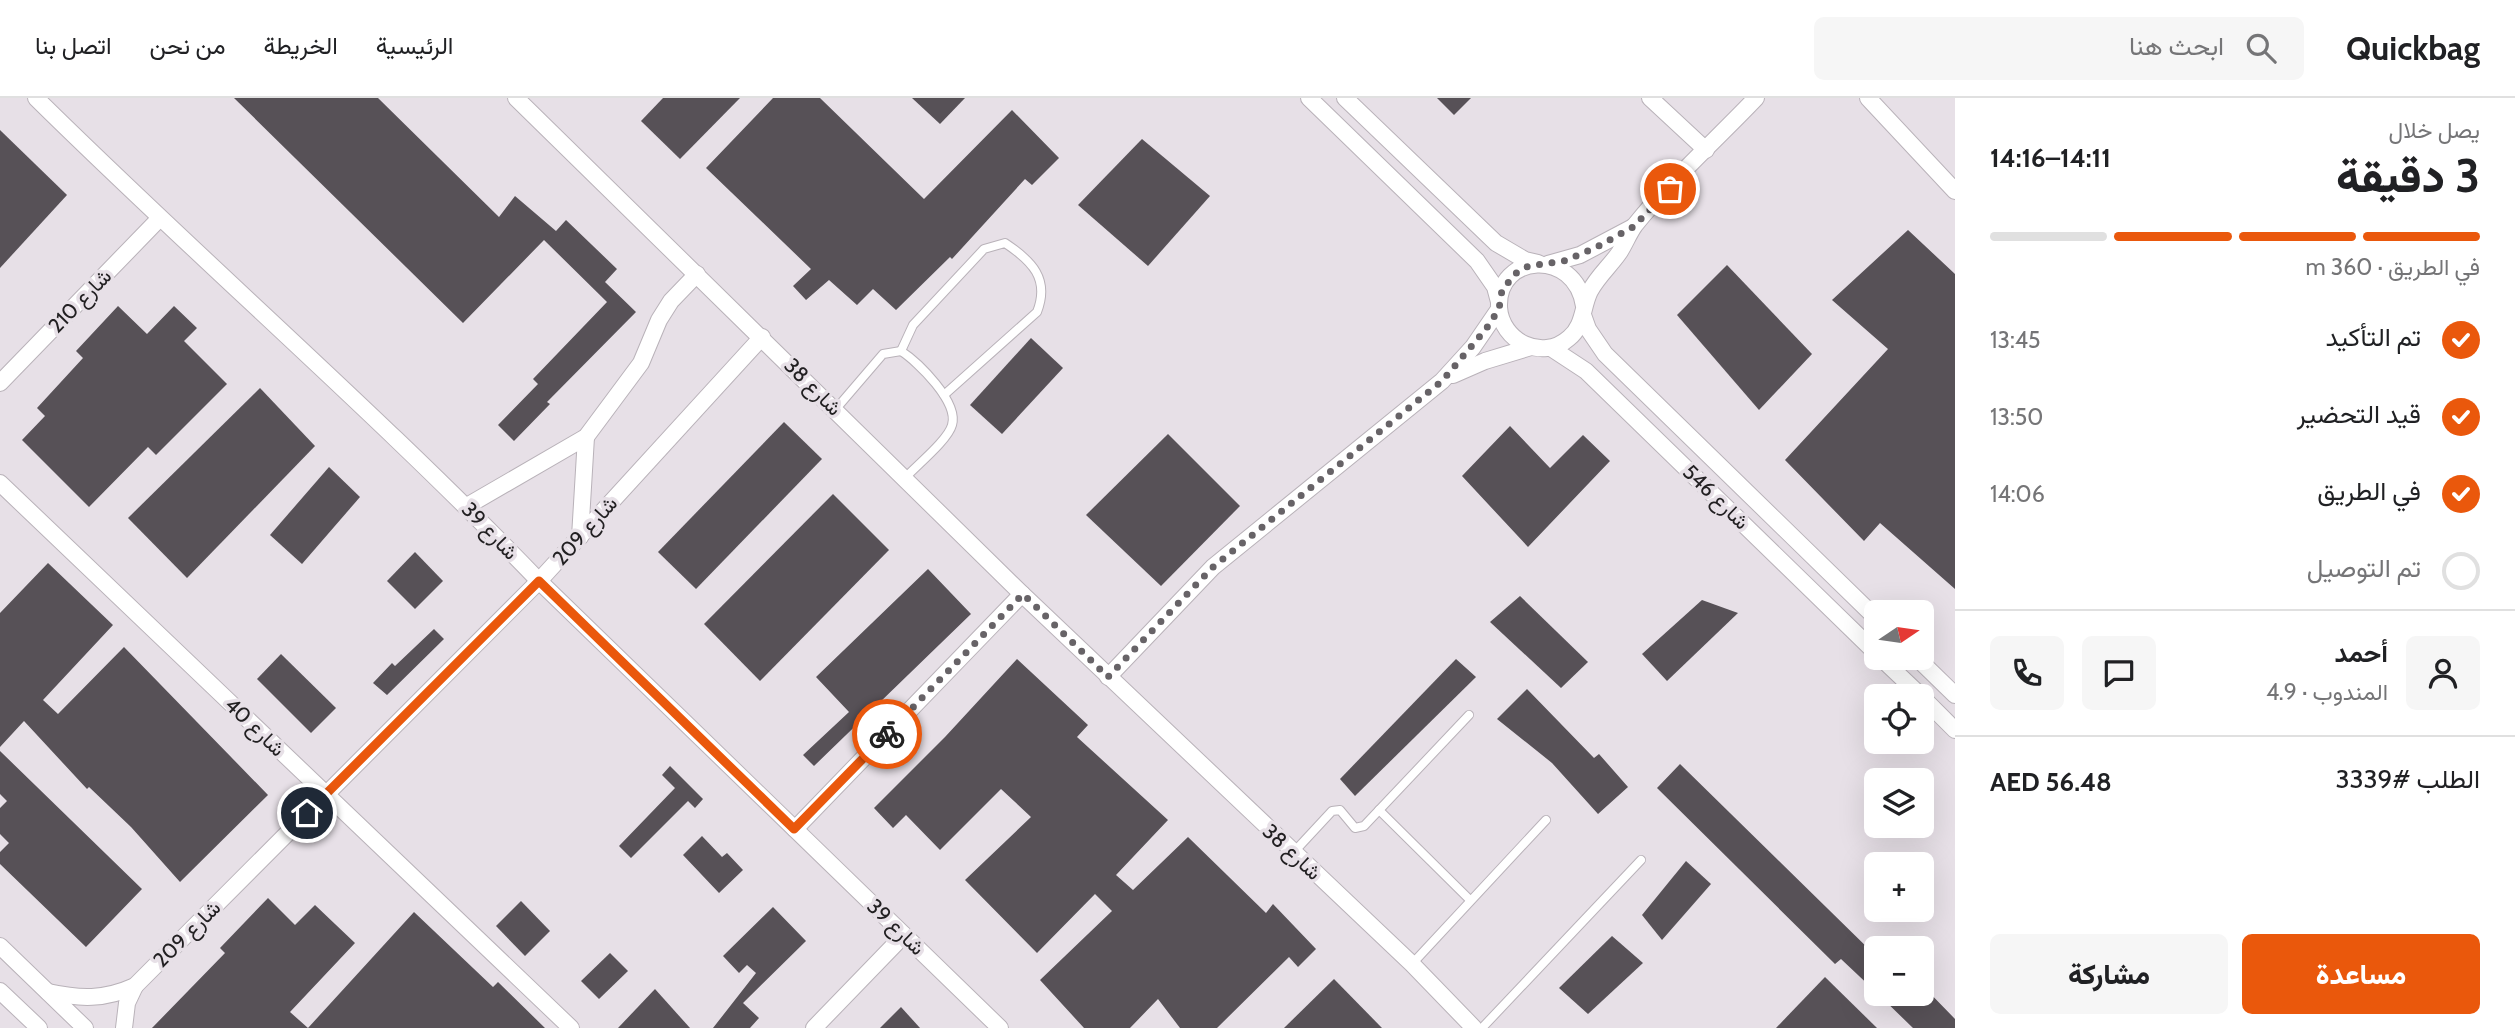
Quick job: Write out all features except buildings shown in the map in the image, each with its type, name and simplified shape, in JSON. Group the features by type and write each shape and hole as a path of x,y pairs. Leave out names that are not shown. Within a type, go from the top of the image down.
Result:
{"street":[{"name":"شارع 39","path":"36,98 159,219 467,506 539,581 1000,1028"},
{"name":"شارع 38","path":"516,98 1108,677 1412,964 1474,1028"},
{"path":"1309,98 1477,261 1495,288 1501,320 1512,337 1531,347"},
{"path":"1345,98 1496,243 1525,260 1544,264 1573,278 1583,310"},
{"path":"1650,98 1706,150"},
{"path":"1442,381 1485,361 1531,347 1551,348 1568,339 1597,280 1617,256 1633,227 1756,98"},
{"path":"1868,98 1955,191"},
{"name":"شارع 210","path":"0,383 159,219"},
{"path":"1108,677 1213,567 1442,381 1473,347 1499,306 1508,279 1529,266 1580,255 1633,227"},
{"path":"467,506 586,437 641,363 659,320 671,301 697,274"},
{"name":"شارع 546","path":"1583,310 1588,329 1605,354 1864,606"},
{"name":"شارع 209","path":"124,1028 127,1003 135,986 539,581 762,337"},
{"name":"شارع 546","path":"1551,348 1587,371 1864,641"},
{"path":"580,537 586,437"},
{"name":"شارع 40","path":"0,483 571,1028"},
{"path":"794,829 1023,594"},
{"path":"1893,670 1908,684"},
{"path":"1930,670 1955,695"},
{"path":"1935,675 1955,676"},
{"path":"1934,710 1955,730"},
{"path":"814,1028 904,935"},
{"path":"0,946 85,1028"},
{"name":"شارع 209","path":"48,992 84,999 102,998 135,986"},
{"path":"0,990 28,1022 39,1028"}],"lane":[{"path":"901,351 913,324 984,249 1005,243 1018,251 1042,280 1044,295 1037,312 944,395"},
{"path":"835,410 883,354 901,351"},
{"path":"901,351 944,395 953,414 952,426 905,478"},
{"path":"1293,853 1332,811 1340,810 1354,828 1364,826 1469,715"},
{"path":"1379,810 1470,900"},
{"path":"1412,964 1546,820"},
{"path":"1482,1028 1641,860"}],"way so far":[{"path":"887,734 1023,594 1108,677 1213,567 1442,381 1473,347 1499,309 1502,290 1508,279 1529,266 1564,261 1580,255 1633,227 1670,189"}],"route":[{"path":"307,813 539,581 794,829 887,734"}]}
